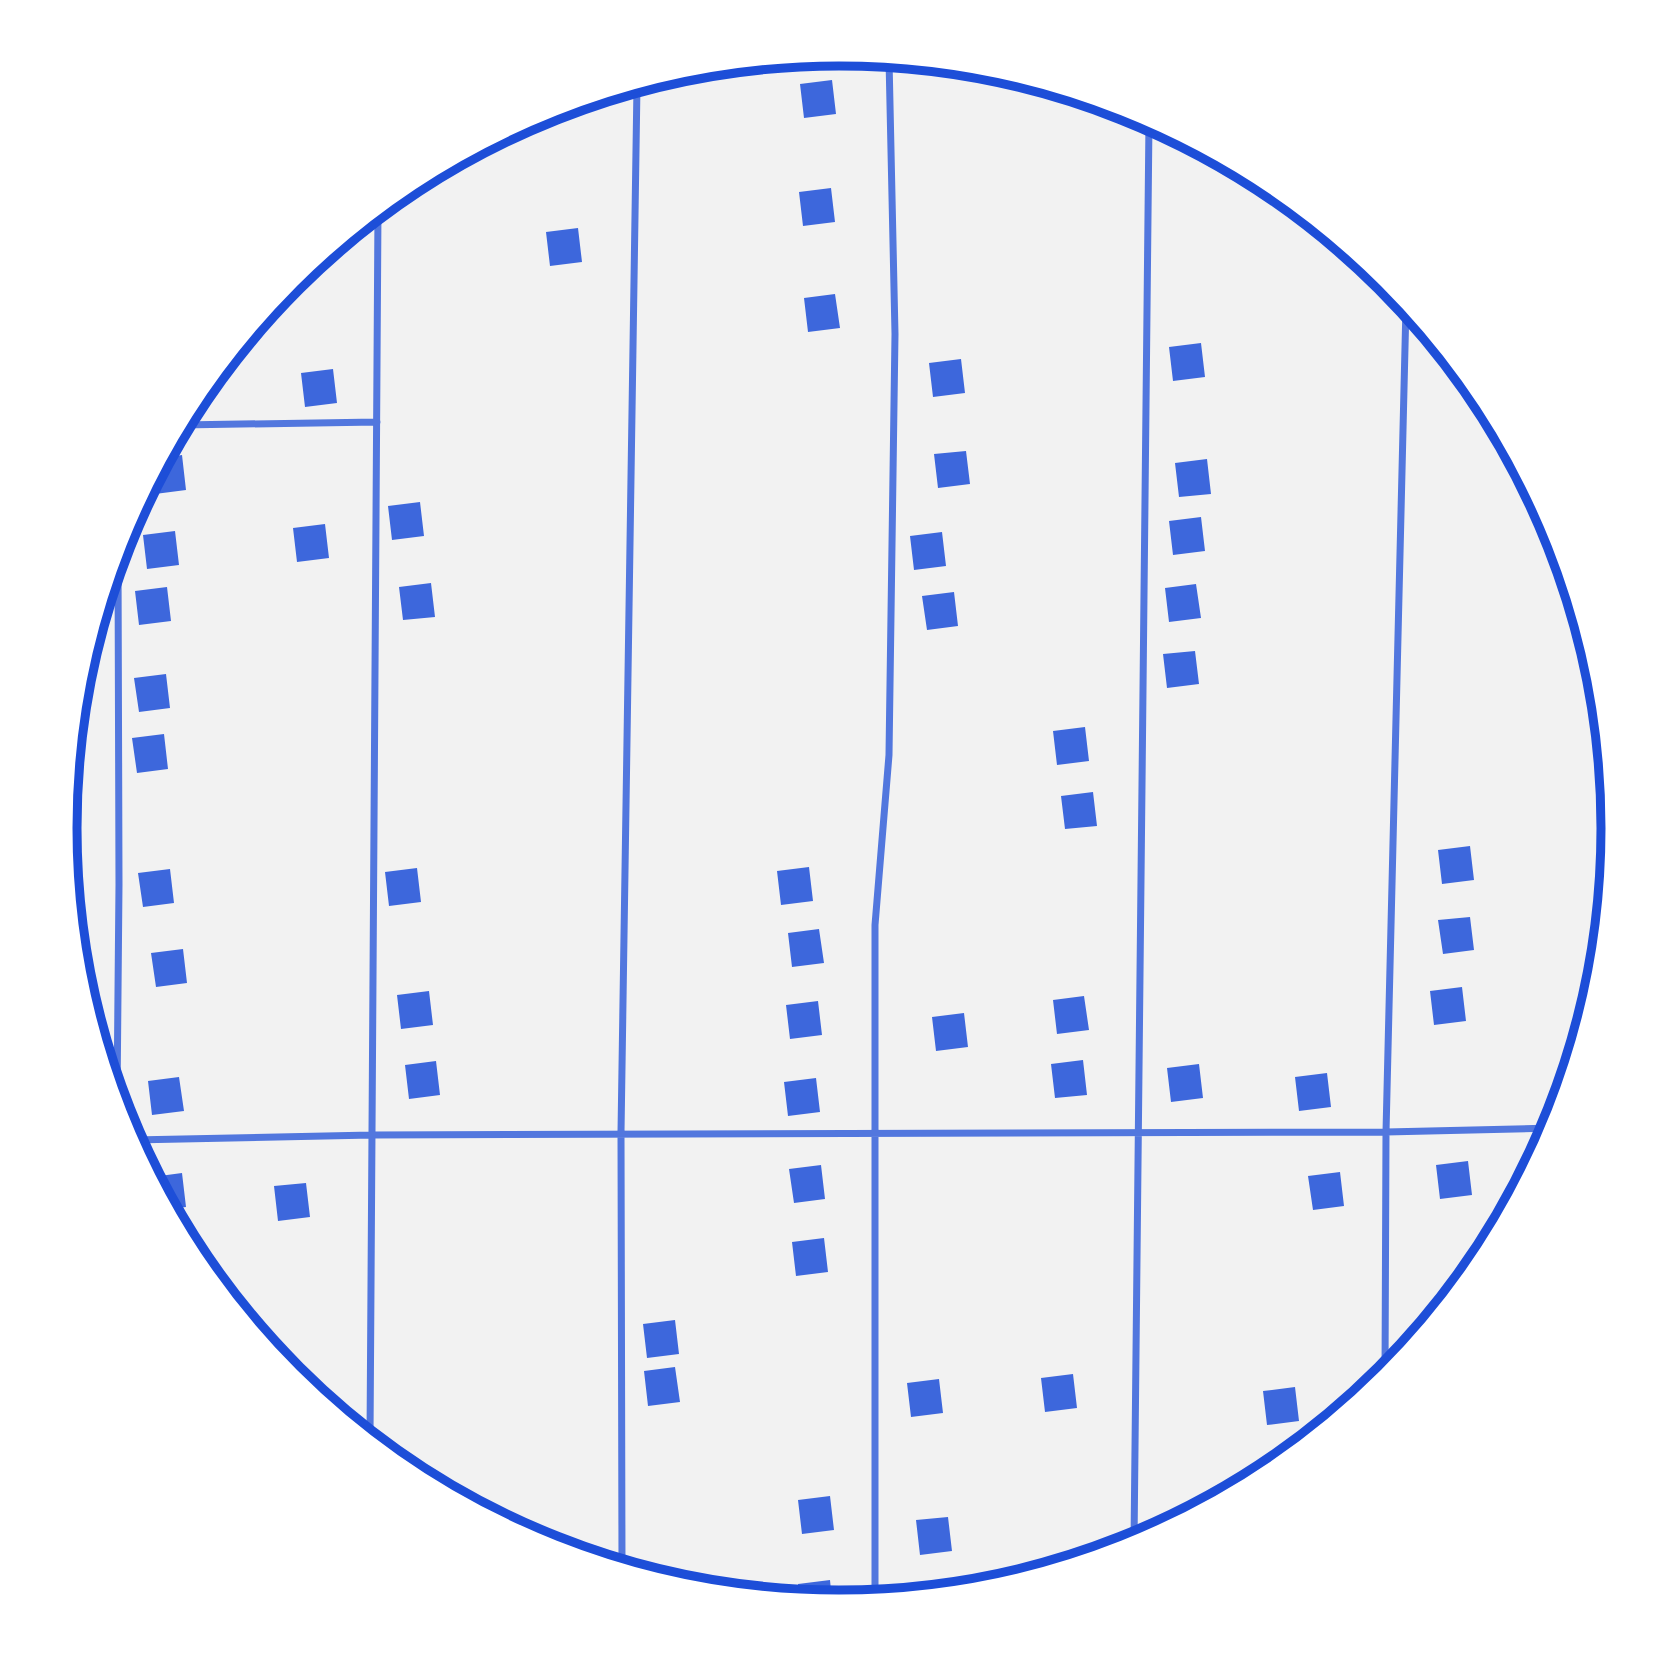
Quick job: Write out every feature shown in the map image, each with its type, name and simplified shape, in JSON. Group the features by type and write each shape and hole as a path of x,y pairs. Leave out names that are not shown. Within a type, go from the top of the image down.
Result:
{"street":[{"path":"875,1589 875,925 889,755 895,334 889,68"},
{"path":"622,1558 621,1133 637,94"},
{"path":"1134,1530 1136,1134 1149,133"},
{"path":"370,1428 378,222"},
{"path":"1385,1358 1386,1132 1406,319"},
{"path":"194,425 377,422"},
{"path":"117,1071 118,583"},
{"path":"144,1140 372,1135 1136,1134 1539,1128"}],"building":[{"path":"832,80 836,114 804,118 800,84"},
{"path":"831,188 835,222 803,226 799,192"},
{"path":"578,228 582,262 550,266 546,232"},
{"path":"835,294 840,328 808,332 804,298"},
{"path":"1201,343 1205,377 1173,381 1169,347"},
{"path":"961,359 965,393 933,397 929,363"},
{"path":"333,369 337,403 305,407 301,373"},
{"path":"966,451 970,484 938,488 934,454"},
{"path":"182,455 186,490 155,494 156,491 175,456"},
{"path":"1207,459 1211,494 1179,497 1175,463"},
{"path":"420,502 424,536 392,540 388,506"},
{"path":"1201,517 1205,551 1173,555 1169,521"},
{"path":"325,524 329,558 297,562 293,528"},
{"path":"175,531 179,565 147,569 143,535"},
{"path":"942,532 946,566 914,570 910,536"},
{"path":"431,583 435,617 403,620 399,587"},
{"path":"1196,584 1201,618 1169,622 1165,588"},
{"path":"167,587 171,621 139,625 135,591"},
{"path":"954,592 958,626 927,630 922,596"},
{"path":"1195,651 1199,684 1167,688 1163,654"},
{"path":"166,674 170,708 139,712 134,678"},
{"path":"1085,727 1089,761 1057,765 1053,731"},
{"path":"164,734 168,769 137,773 132,738"},
{"path":"1093,792 1097,826 1065,829 1061,796"},
{"path":"1470,846 1474,880 1442,884 1438,850"},
{"path":"809,867 813,901 781,905 777,871"},
{"path":"417,868 421,902 389,906 385,872"},
{"path":"170,869 174,903 143,907 138,873"},
{"path":"1470,917 1474,950 1443,954 1438,920"},
{"path":"819,929 824,963 792,967 788,933"},
{"path":"183,949 187,983 156,987 151,953"},
{"path":"1462,987 1466,1021 1434,1025 1430,991"},
{"path":"429,991 433,1025 401,1029 397,995"},
{"path":"1084,996 1089,1030 1057,1034 1053,1000"},
{"path":"818,1001 822,1035 790,1039 786,1005"},
{"path":"964,1013 968,1047 936,1051 932,1017"},
{"path":"1083,1060 1087,1095 1055,1098 1051,1064"},
{"path":"436,1061 440,1095 409,1099 405,1065"},
{"path":"1199,1064 1203,1098 1171,1102 1167,1068"},
{"path":"1327,1073 1331,1107 1299,1111 1295,1077"},
{"path":"179,1077 184,1111 152,1115 148,1081"},
{"path":"816,1078 820,1112 788,1116 784,1082"},
{"path":"1468,1161 1472,1195 1440,1199 1436,1165"},
{"path":"821,1165 825,1199 794,1203 789,1169"},
{"path":"1340,1172 1344,1206 1313,1210 1308,1176"},
{"path":"182,1173 186,1207 179,1208 162,1176"},
{"path":"306,1183 310,1217 278,1221 274,1186"},
{"path":"824,1238 828,1272 796,1276 792,1242"},
{"path":"675,1320 679,1354 647,1358 643,1324"},
{"path":"675,1367 680,1402 648,1406 644,1371"},
{"path":"1073,1374 1077,1408 1045,1412 1041,1378"},
{"path":"939,1379 943,1413 911,1417 907,1383"},
{"path":"1295,1387 1299,1421 1267,1425 1263,1391"},
{"path":"830,1496 834,1530 802,1534 798,1500"},
{"path":"948,1517 952,1551 920,1555 916,1520"},
{"path":"830,1580 831,1590 798,1588 798,1584"}]}
